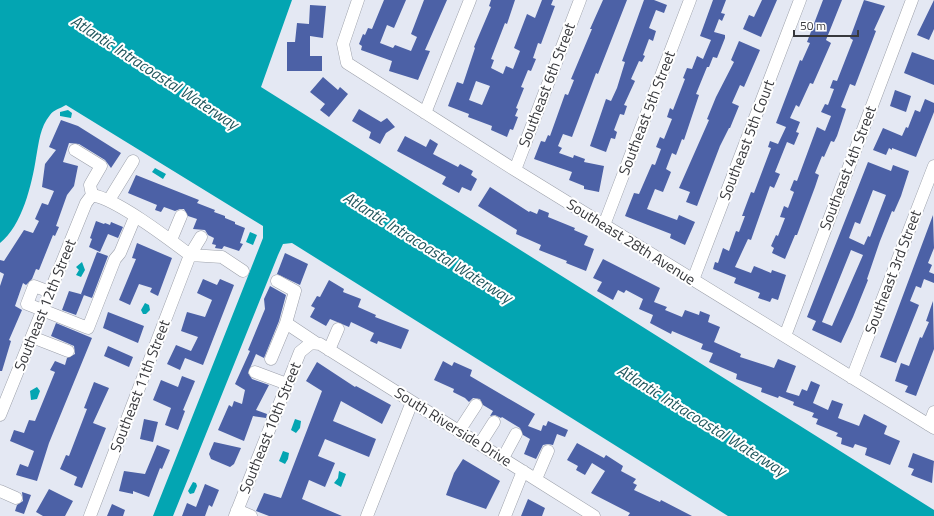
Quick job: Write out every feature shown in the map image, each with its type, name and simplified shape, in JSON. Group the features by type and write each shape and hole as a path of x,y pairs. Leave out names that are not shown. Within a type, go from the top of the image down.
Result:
{"street":[{"name":"Southeast 28th Avenue","path":"358,0 343,44 347,63 515,170 931,427"},
{"path":"425,113 470,0"},
{"name":"Southeast 6th Street","path":"515,170 580,0"},
{"name":"Southeast 5th Street","path":"604,225 690,0"},
{"name":"Southeast 5th Court","path":"693,280 800,0"},
{"name":"Southeast 4th Street","path":"785,336 912,0"},
{"name":"Southeast 12th Street","path":"0,413 86,203 92,195 90,186 101,166 75,150"},
{"path":"109,200 133,161"},
{"name":"Southeast 3rd Street","path":"852,378 934,166"},
{"path":"92,195 109,200 171,240 190,255 222,257 243,271"},
{"path":"171,240 181,216"},
{"path":"50,292 34,286 27,304 88,328 115,259 120,253 134,217"},
{"name":"Southeast 11th Street","path":"90,516 190,255 201,237"},
{"path":"271,359 286,323 294,290 277,281"},
{"name":"South Riverside Drive","path":"286,323 313,343 320,344 594,516"},
{"path":"329,350 338,329"},
{"path":"32,337 68,351"},
{"name":"Southeast 10th Street","path":"236,513 300,352 313,343"},
{"path":"256,372 287,384"},
{"path":"367,516 412,402"},
{"path":"459,431 476,404"},
{"path":"931,427 934,412"},
{"path":"480,444 494,422"},
{"path":"503,458 516,434"},
{"path":"536,479 548,451"},
{"path":"505,516 523,471"},
{"path":"0,491 16,498"},
{"path":"236,513 252,516"}],"water":[{"name":"Atlantic Intracoastal Waterway","path":"0,0 292,0 261,87 934,510 934,516 728,516 292,243 283,244 278,255 173,516 153,516 263,238 263,226 66,105 51,113 44,125 25,204 8,236 0,243"},
{"path":"68,110 72,113 71,118 60,116 60,112"},
{"path":"155,168 166,174 163,179 152,172"},
{"path":"250,232 257,235 253,245 246,242"},
{"path":"82,262 85,270 81,277 76,275 79,270 76,267"},
{"path":"145,303 149,305 150,310 146,314 143,314 141,310"},
{"path":"37,387 40,391 37,399 31,400 30,391"},
{"path":"295,419 301,421 300,428 296,433 291,430"},
{"path":"283,451 289,453 285,464 279,461"},
{"path":"339,471 346,474 341,487 334,483 338,478"},
{"path":"193,482 196,483 197,486 194,493 190,494 188,491"}],"building":[{"path":"384,0 406,0 394,28 387,25 380,43 393,48 395,45 411,51 417,37 411,34 424,0 447,0 425,50 430,51 418,80 389,71 392,61 361,50 362,46 359,44 363,34 365,35 368,28 372,29"},
{"path":"491,0 515,0 507,24 505,23 491,59 494,60 491,68 503,74 506,66 513,69 520,51 514,48 527,14 535,18 542,0 553,0 551,5 555,6 541,44 538,43 533,58 536,59 531,71 528,70 521,87 524,88 516,108 518,109 515,116 518,117 513,130 510,129 507,137 491,130 492,126 468,117 469,114 448,106 457,82 463,84 475,48 474,47 491,7 489,6","holes":["476,81 490,86 482,105 469,100"]},
{"path":"603,0 627,0 598,74 596,73 572,137 563,134 558,146 562,148 559,153 573,158 574,155 585,159 584,162 604,166 599,192 584,189 584,186 569,180 572,172 534,159 541,141 545,142 548,135 550,136 565,94 568,95 574,80 571,79"},
{"path":"644,0 654,0 667,5 664,13 656,10 649,28 656,31 653,41 649,39 643,55 645,56 642,62 639,61 631,79 635,81 624,105 627,106 624,115 620,114 614,130 617,132 615,139 611,138 606,152 590,146 606,99 611,101 617,88 625,62 622,61"},
{"path":"713,0 726,0 721,13 725,14 722,21 719,19 714,32 725,35 725,38 717,58 713,57 709,67 707,67 696,94 699,95 684,140 682,139 676,155 672,153 666,169 671,172 663,192 655,189 647,209 677,220 679,215 695,222 685,245 670,238 671,234 625,216 634,193 639,194 652,164 655,165 661,149 656,147 660,137 664,139 672,119 667,117 670,108 673,110 685,79 683,78 687,68 692,69 697,56 703,59 711,40 700,36"},
{"path":"762,0 777,0 761,37 743,29 749,15 754,17"},
{"path":"823,0 842,0 826,40 831,43 813,84 810,83 799,107 796,105 790,118 800,122 796,132 799,133 794,145 787,142 775,172 780,174 774,188 770,186 751,240 748,239 735,267 751,273 754,266 771,273 772,270 786,275 778,300 772,298 770,302 758,298 760,293 734,283 736,278 713,269 715,262 718,263 723,248 729,251 736,231 739,232 745,216 742,216 751,192 754,193 771,148 768,147 770,141 778,144 786,127 776,123 800,60 802,61 810,43 807,42"},
{"path":"864,0 885,6 874,30 876,31 855,86 850,84 841,107 846,109 837,136 834,142 831,141 824,157 822,156 815,173 819,175 815,187 797,235 795,235 785,259 772,253 774,248 771,246 776,235 778,236 785,218 780,217 784,206 788,208 794,192 790,190 794,180 797,181 817,127 825,131 831,116 821,112 825,104 828,105 834,89 830,88 833,80 837,81 853,40 850,38"},
{"path":"934,0 934,29 929,40 917,35"},
{"path":"310,5 326,6 323,38 310,36 310,56 322,56 322,71 287,71 287,42 295,42 297,23 309,24"},
{"path":"739,41 760,50 744,87 740,85 732,103 739,106 730,128 720,146 697,206 686,202 690,192 679,188 709,120 707,119 716,97 734,62 731,60"},
{"path":"912,52 934,60 934,85 904,73"},
{"path":"323,77 338,90 340,87 348,94 329,117 320,110 325,104 310,92"},
{"path":"895,90 911,96 906,112 890,106"},
{"path":"925,99 934,103 934,112 916,157 892,148 892,150 889,148 886,155 873,150 883,128 902,136 906,127 908,128 915,110 920,112"},
{"path":"359,109 381,122 387,118 395,127 386,133 380,144 369,138 371,132 352,121"},
{"path":"61,120 78,126 121,153 111,168 105,160 79,144 69,143 63,162 78,166 74,186 67,195 56,226 59,227 55,236 53,235 39,270 36,269 32,279 26,285 23,283 15,306 22,310 9,340 11,341 2,371 0,371 0,286 4,274 0,272 0,260 4,261 24,230 33,233 39,221 35,219 42,203 48,205 54,191 42,187 45,164 56,150 49,147"},
{"path":"405,136 426,147 430,139 438,144 433,154 458,167 460,164 473,171 471,175 477,179 471,191 462,187 459,193 442,184 446,177 397,151"},
{"path":"868,162 891,171 893,165 909,171 901,196 894,212 892,211 880,241 867,279 868,280 841,343 812,330 816,321 807,317","holes":["873,190 886,195 870,237 868,236 864,245 849,238 855,222 860,224","851,250 863,255 832,326 822,322"]},
{"path":"136,175 199,200 197,203 215,210 214,212 225,216 225,218 235,222 235,224 245,228 240,243 243,244 239,251 224,246 222,249 215,248 216,245 212,244 214,238 208,235 205,230 193,229 197,219 188,216 184,209 175,211 164,207 161,212 155,210 157,205 128,193"},
{"path":"490,187 529,212 530,211 537,214 539,209 549,213 548,217 575,228 574,230 588,236 584,245 594,249 586,271 566,263 567,261 539,250 541,245 516,234 517,230 478,206"},
{"path":"933,215 934,248 928,263 932,265 929,272 934,274 934,283 924,279 921,288 916,286 910,301 919,305 896,363 880,357"},
{"path":"96,221 110,225 111,222 123,227 118,238 108,234 100,252 89,247 92,239 90,238"},
{"path":"137,243 172,258 158,296 150,292 152,288 139,284 130,305 119,300 136,259 132,258"},
{"path":"97,252 108,256 92,298 81,294"},
{"path":"285,253 308,264 300,285 277,274"},
{"path":"603,259 660,288 654,302 667,307 665,310 682,317 685,310 699,315 700,311 710,315 708,322 720,327 714,342 741,354 740,357 774,368 778,359 796,366 786,392 799,396 802,389 807,391 811,381 820,385 813,403 828,410 832,400 843,404 838,418 859,426 864,414 887,426 884,434 900,441 890,465 865,455 867,448 855,444 853,448 841,444 842,438 836,436 838,433 816,424 818,419 812,417 814,413 793,405 794,402 779,396 778,398 761,392 762,388 736,379 737,374 709,362 713,353 701,349 703,344 672,331 671,334 650,323 653,315 639,309 643,299 626,290 624,293 618,290 613,300 597,291 602,282 593,278"},
{"path":"203,279 217,285 220,279 234,285 203,365 185,358 180,370 167,364 176,345 191,351 198,337 181,331 187,312 205,317 212,300 197,293"},
{"path":"329,280 344,289 343,292 361,299 358,307 376,315 375,317 409,330 401,349 378,341 377,344 370,341 374,333 351,322 349,327 330,319 326,326 310,317 315,308 311,306 317,296 320,297"},
{"path":"270,286 286,295 279,321 264,358 256,354 248,373 252,379 269,385 256,410 267,414 266,418 253,416 244,441 218,430 229,405 232,407 234,401 242,404 245,390 235,384 250,351 248,350 265,309 264,299"},
{"path":"69,291 84,295 76,315 62,310"},
{"path":"933,301 934,349 916,396 905,392 908,386 895,381 901,363 909,366 920,337 922,338 929,322 926,321"},
{"path":"108,312 144,326 138,343 103,328"},
{"path":"56,323 92,338 49,443 37,481 16,475 20,464 28,467 34,451 10,441 14,430 24,433 29,420 35,421 55,372 50,370 55,361 65,365 67,358 75,354 74,346 51,336"},
{"path":"108,346 133,357 129,367 104,356"},
{"path":"443,361 452,366 454,362 472,370 470,376 535,414 528,426 541,431 543,425 546,426 548,421 568,430 565,437 557,434 553,445 543,445 536,459 524,454 530,439 523,435 520,428 502,417 501,418 495,415 490,416 493,411 483,405 480,399 473,398 469,402 465,398 453,392 454,389 434,380"},
{"path":"317,362 355,387 356,386 391,405 382,424 341,401 333,421 376,439 369,457 325,439 318,456 335,463 325,487 309,480 302,499 342,516 269,516 256,511 264,493 281,498 322,391 306,381"},
{"path":"182,376 195,381 183,410 185,411 178,430 165,425 171,408 153,400 161,380 178,387"},
{"path":"94,382 109,388 93,423 106,428 82,488 74,485 77,477 60,469 66,455 69,456 87,409 84,408"},
{"path":"144,419 158,422 153,442 140,439"},
{"path":"214,442 241,448 234,464 230,467 211,459 209,454"},
{"path":"577,443 604,458 606,455 623,466 621,471 636,479 633,483 637,485 634,490 660,502 661,500 692,516 628,516 630,513 591,493 605,471 592,463 585,475 576,470 578,466 567,460"},
{"path":"157,445 170,450 162,469 160,468 149,497 133,491 133,494 119,491 124,471 145,474"},
{"path":"913,453 934,461 932,483 911,475 914,469 908,467"},
{"path":"463,459 500,481 486,509 446,495 454,473"},
{"path":"205,484 219,490 212,507 209,505 205,516 182,516 187,503 196,507"},
{"path":"49,489 73,501 65,516 43,516 36,512"},
{"path":"22,492 31,495 24,514 15,511 17,505 23,501"},
{"path":"528,499 545,508 542,516 521,516"},
{"path":"112,504 125,510 123,516 107,516"}]}
